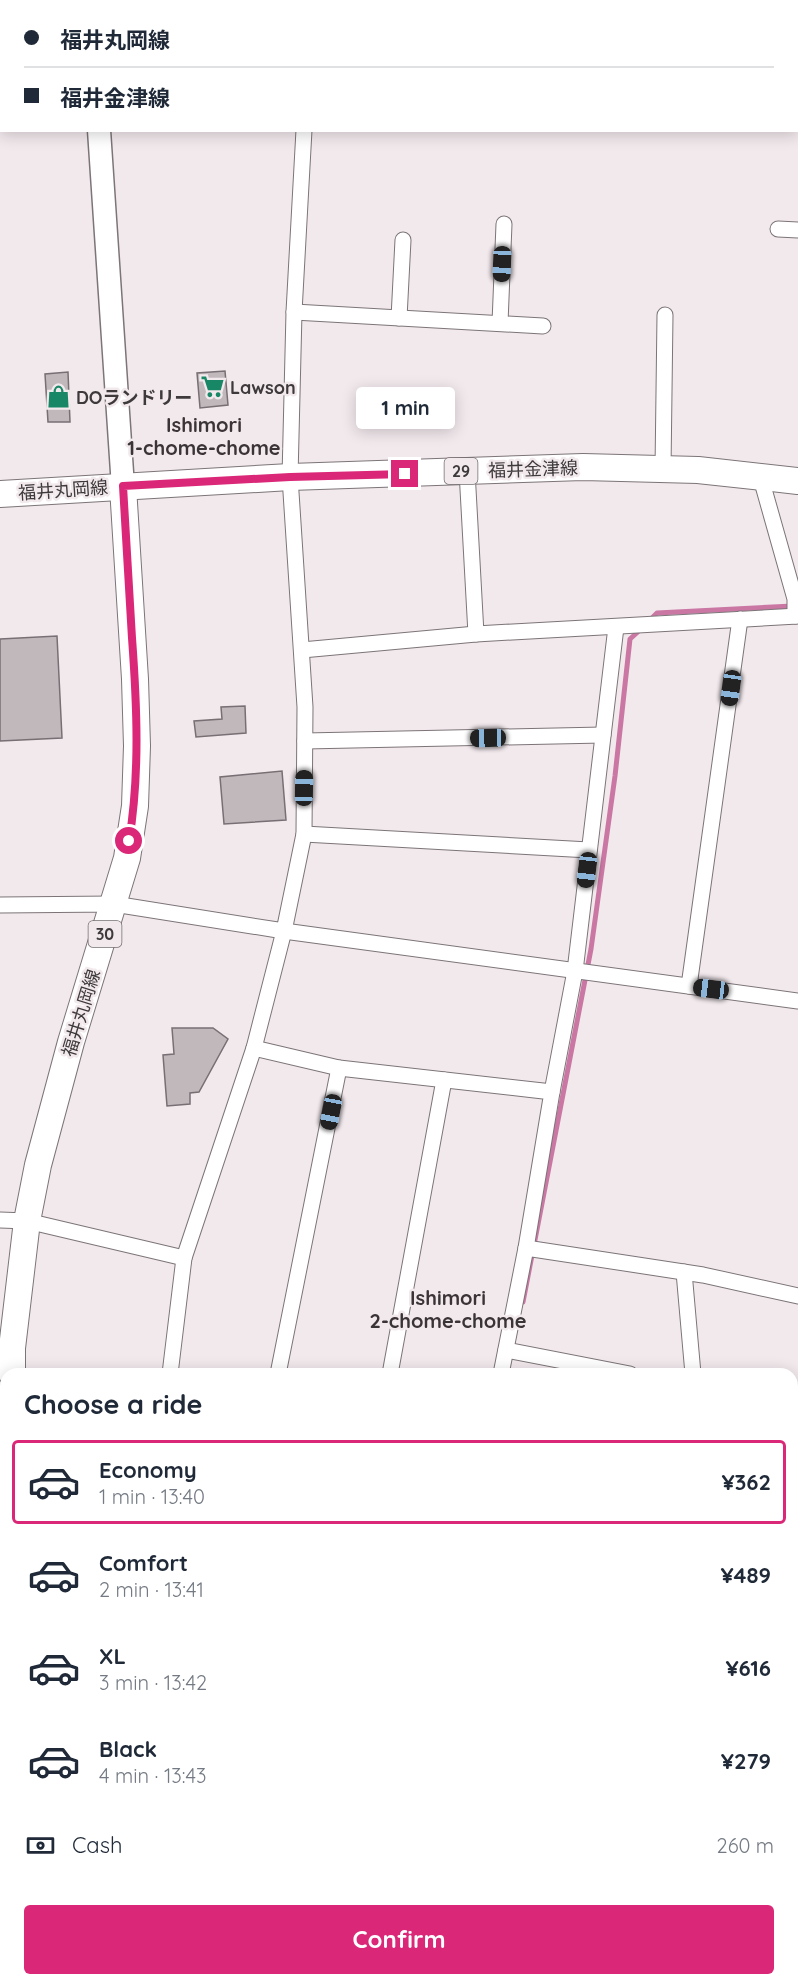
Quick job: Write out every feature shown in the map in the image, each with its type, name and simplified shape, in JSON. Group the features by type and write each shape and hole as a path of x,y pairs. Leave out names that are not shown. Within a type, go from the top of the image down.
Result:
{"main road":[{"name":"福井金津線","path":"123,486 290,477 583,467 760,475 798,481"},
{"name":"福井丸岡線","path":"0,494 123,486 137,746 135,806 127,858 71,1042 38,1165 27,1221 12,1348 12,1368"}],"street":[{"path":"99,132 123,486"},
{"path":"171,1368 184,1258 254,1048 284,931 304,834 305,707 290,477 294,312 304,132"},
{"path":"500,323 504,224"},
{"path":"778,229 798,230"},
{"path":"399,318 403,240"},
{"path":"294,312 543,326"},
{"path":"663,469 665,315"},
{"path":"467,471 476,633"},
{"path":"302,650 476,633 797,616 795,599 760,475"},
{"path":"689,986 740,619"},
{"path":"502,1368 575,970 616,627"},
{"path":"305,741 603,735"},
{"path":"304,834 589,850"},
{"path":"0,905 114,904 284,931 798,1001"},
{"path":"254,1048 339,1068 552,1092"},
{"path":"280,1368 339,1068"},
{"path":"391,1368 444,1080"},
{"path":"0,1220 27,1221 184,1258"},
{"path":"526,1248 684,1272 798,1296"},
{"path":"684,1272 692,1368"},
{"path":"506,1350 599,1368"}],"building":[{"path":"225,371 228,405 200,408 197,373"},
{"path":"68,372 70,422 48,422 45,374"},
{"path":"57,636 62,738 0,741 0,639"},
{"path":"245,706 246,733 196,737 194,721 222,719 221,707"},
{"path":"282,771 286,820 224,824 220,777"},
{"path":"172,1028 213,1028 228,1039 199,1092 190,1093 190,1104 167,1106 163,1055 174,1054"}],"waterway":[{"path":"650,620 657,613 793,606"},
{"path":"523,1302 591,949 615,776 630,639 641,629"}],"place":[{"name":"Lawson","path":"212,387"},
{"name":"DOランドリー","path":"58,397"}],"district":[{"name":"Ishimori 1-chome-chome","path":"204,436"},
{"name":"Ishimori 2-chome-chome","path":"448,1308"}],"route":[{"path":"129,841 135,806 137,746 123,486 290,477 405,474"}]}
